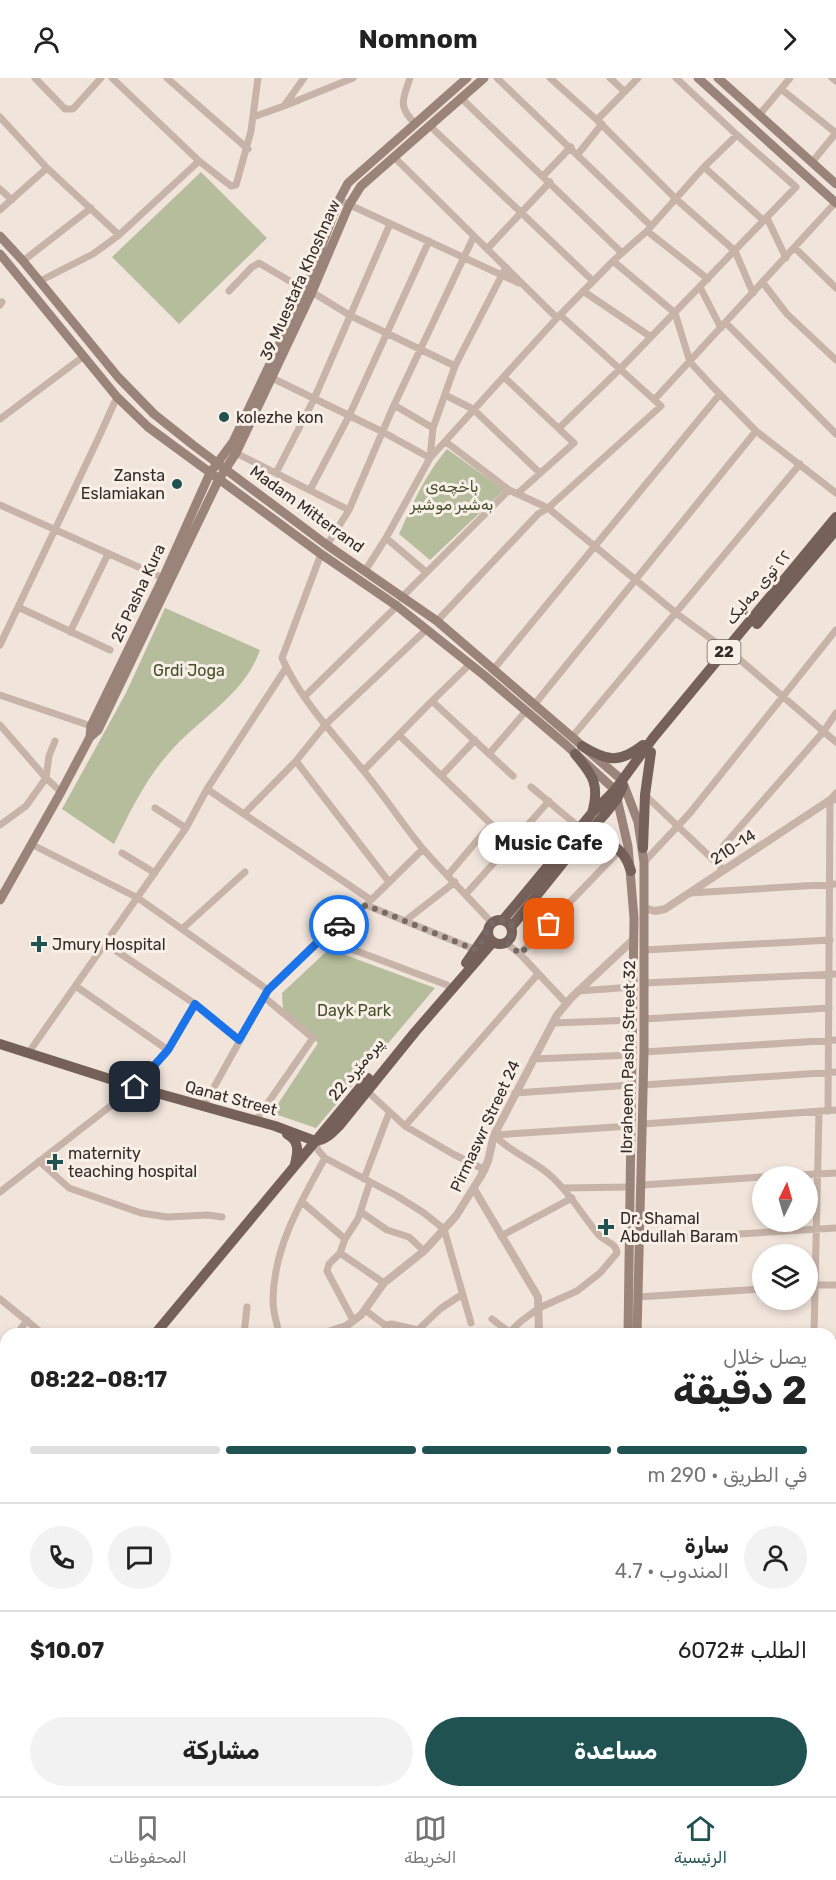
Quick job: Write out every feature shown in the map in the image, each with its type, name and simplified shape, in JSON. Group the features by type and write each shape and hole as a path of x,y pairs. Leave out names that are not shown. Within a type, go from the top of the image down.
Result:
{"main road":[{"name":"39 Muestafa Khoshnaw","path":"222,466 236,453 272,378 308,291 339,200 348,183 467,78"},
{"name":"39 Muestafa Khoshnaw","path":"222,466 349,205 362,186 484,78"},
{"path":"698,78 836,203"},
{"path":"718,78 836,184"},
{"path":"773,146 783,135"},
{"name":"Madam Mitterrand","path":"0,236 118,377 154,414 327,545 365,571 427,630 470,664 572,737 579,750"},
{"name":"Madam Mitterrand","path":"0,254 117,397 148,427 321,554 399,602 437,621 619,788"},
{"name":"25 Pasha Kura","path":"90,737 91,726 163,578 210,473 222,466"},
{"name":"25 Pasha Kura","path":"0,900 90,737 98,730 219,479 222,466"},
{"name":"٢٢ توی مەلیک","path":"619,788 651,752 836,517"},
{"name":"٢٢ توی مەلیک","path":"619,788 653,738 836,530"},
{"path":"579,750 620,759 653,738"},
{"path":"579,750 596,787 592,813"},
{"path":"643,848 645,795 651,752"},
{"path":"498,925 511,937 501,944 492,942 488,936 592,813 619,788"},
{"path":"498,925 578,844 619,788"},
{"name":"Ibraheem Pasha Street 32","path":"619,788 638,822 644,862 643,1124 637,1328"},
{"name":"Ibraheem Pasha Street 32","path":"619,788 631,870 634,939 628,1328"},
{"path":"578,844 598,840 612,844 626,857 631,870"},
{"name":"22 پیرەمێرد","path":"160,1328 498,925"},
{"name":"22 پیرەمێرد","path":"315,1141 325,1139 330,1135 492,942"},
{"name":"Qanat Street","path":"0,1044 135,1087 256,1120 315,1141"},
{"path":"275,1126 294,1138 298,1150 295,1165"}],"street":[{"path":"35,78 65,109 69,110 73,109 101,78"},
{"path":"112,78 199,161 231,186 236,185 248,149 256,79"},
{"path":"167,78 248,149"},
{"path":"284,106 304,78"},
{"path":"253,117 284,106 341,80 353,78"},
{"path":"410,78 403,106 407,116 416,124"},
{"path":"497,78 571,147 649,229 708,279"},
{"path":"550,78 600,122 676,199 735,250 753,293"},
{"path":"610,78 624,91"},
{"path":"578,154 624,91 638,78"},
{"path":"559,428 620,369 796,187 676,78"},
{"path":"760,114 790,78"},
{"path":"832,78 836,81"},
{"path":"781,89 836,133 813,161"},
{"path":"461,98 622,253"},
{"path":"0,117 47,168 119,236"},
{"path":"430,126 593,280"},
{"path":"365,571 430,458 472,409 593,280 649,229 704,167 737,135"},
{"path":"543,176 571,147"},
{"path":"394,157 524,286 661,406 548,508 538,514 437,621"},
{"path":"40,281 93,254 119,236 199,161"},
{"path":"704,167 765,220 786,258"},
{"path":"0,210 47,168"},
{"path":"487,249 549,182"},
{"path":"0,189 12,200"},
{"path":"339,200 524,286"},
{"path":"654,400 836,203"},
{"path":"23,261 91,208"},
{"path":"276,473 314,399 390,224"},
{"path":"327,545 349,510 394,405 474,236"},
{"path":"309,490 349,416 429,242"},
{"path":"795,248 836,288"},
{"path":"613,261 675,313 690,362 720,394 756,431 836,493"},
{"path":"229,291 252,267 259,263 351,316 455,366"},
{"path":"430,458 433,428 455,366 506,267"},
{"path":"763,283 787,314 836,360"},
{"path":"700,286 724,326 836,434"},
{"path":"583,291 651,337"},
{"path":"0,419 84,356"},
{"path":"304,697 426,572 513,492 540,473 574,443 504,377"},
{"path":"272,378 383,432 430,458"},
{"path":"493,670 720,394"},
{"path":"445,395 472,409 540,473"},
{"path":"0,645 117,397"},
{"path":"394,405 433,428"},
{"path":"489,753 530,708 756,431"},
{"path":"446,441 513,492 548,508 676,613 729,651 836,742"},
{"path":"236,453 349,510"},
{"path":"572,737 800,464"},
{"path":"0,505 163,578"},
{"path":"386,538 426,572"},
{"path":"70,632 108,554"},
{"path":"321,554 282,658 286,668 325,725 364,770 423,849 498,925"},
{"path":"18,607 110,650"},
{"path":"244,814 296,761 325,725 427,630"},
{"path":"644,862 678,826 836,630"},
{"path":"364,770 470,664"},
{"path":"29,1053 186,828 207,789 286,668"},
{"path":"0,695 91,726"},
{"path":"432,701 513,776"},
{"path":"712,859 824,731 836,713"},
{"path":"0,724 46,778 61,792"},
{"path":"399,735 491,824 448,875"},
{"path":"442,775 475,740"},
{"path":"0,825 26,806 46,778 49,756 55,741"},
{"path":"296,761 389,882"},
{"path":"531,787 580,828"},
{"path":"207,789 368,903 476,950"},
{"path":"645,795 724,870"},
{"path":"643,1124 832,1111 832,1041 829,1008 833,974 830,940 834,883 834,797"},
{"name":"210-14","path":"644,908 660,911 834,797"},
{"path":"466,894 549,801"},
{"path":"155,808 186,828"},
{"path":"31,844 138,898 266,994 314,1038 256,1120"},
{"path":"203,1107 266,994 322,938 368,903 423,849"},
{"path":"520,954 620,850"},
{"path":"122,853 155,873"},
{"path":"182,929 245,872"},
{"path":"405,921 455,882"},
{"path":"690,893 834,883"},
{"path":"322,938 447,985"},
{"name":"Pirmaswr Street 24","path":"340,1328 365,1310 384,1283 424,1251 462,1208 485,1170 494,1135 553,1023 566,1003 634,939"},
{"path":"644,950 830,940"},
{"path":"506,942 566,1003"},
{"path":"106,944 195,1004 239,1040"},
{"path":"405,1126 538,974"},
{"path":"644,983 833,974"},
{"path":"76,987 168,1050"},
{"path":"578,991 633,987"},
{"path":"0,1192 135,1087 168,1050 195,1004"},
{"path":"644,1019 829,1008"},
{"path":"553,1023 633,1020"},
{"path":"644,1052 832,1041"},
{"path":"533,1059 632,1055"},
{"path":"643,1085 832,1072"},
{"path":"516,1093 632,1085"},
{"path":"367,1091 405,1126 485,1170"},
{"path":"817,1166 819,1112"},
{"path":"353,1320 327,1271 329,1264 340,1253 345,1239 361,1212 367,1180 389,1113"},
{"path":"494,1135 631,1126"},
{"path":"494,1135 502,1144 541,1168 563,1188 599,1236 616,1248 615,1257 600,1273 577,1291 539,1308 514,1328"},
{"path":"315,1141 318,1150 326,1158 411,1204 444,1229 461,1295 471,1323"},
{"path":"278,1328 273,1304 277,1262 289,1229 326,1158"},
{"path":"39,1161 69,1188 141,1213 167,1217 208,1215 222,1217"},
{"path":"818,1173 836,1173"},
{"path":"642,1185 752,1178"},
{"path":"563,1188 631,1187"},
{"path":"474,1189 538,1297 539,1328"},
{"path":"501,1236 572,1198"},
{"path":"302,1202 345,1239"},
{"path":"361,1212 387,1230 409,1237 424,1251"},
{"path":"818,1228 836,1228"},
{"path":"640,1240 757,1232"},
{"path":"340,1253 384,1283"},
{"path":"818,1285 836,1285"},
{"path":"638,1297 752,1289"},
{"path":"420,1328 440,1309 461,1295"},
{"path":"0,1299 36,1328"},
{"path":"245,1328 247,1306"},
{"path":"365,1310 385,1325 386,1328"},
{"path":"813,1310 814,1328"},
{"path":"492,1319 502,1328"},
{"path":"21,1328 27,1320"},
{"path":"385,1325 392,1324 409,1328"}],"green space":[{"path":"201,172 267,238 179,324 112,257"},
{"name":"باخچەی بەشیر موشیر","path":"447,449 504,490 430,560 399,534 426,479"},
{"name":"Grdi Joga","path":"165,608 260,650 253,666 232,694 181,740 160,763 138,797 114,844 62,809 126,693"},
{"name":"Dayk Park","path":"329,949 435,988 316,1128 272,1113 318,1043 283,1010 282,993"}],"way so far":[{"path":"339,925 366,905 476,950 488,931 489,925 497,920 503,920 512,926 511,937 506,942 520,954 549,924"}],"place":[{"name":"kolezhe kon","path":"224,417"},
{"name":"Zansta Eslamiakan","path":"177,484"},
{"name":"Music Cafe","path":"549,924"},
{"name":"Jmury Hospital","path":"39,944"},
{"name":"maternity teaching hospital","path":"55,1162"},
{"name":"Dr. Shamal Abdullah Baram","path":"606,1227"}],"route":[{"path":"135,1087 168,1050 195,1004 239,1040 268,990 322,938 339,925"}]}
